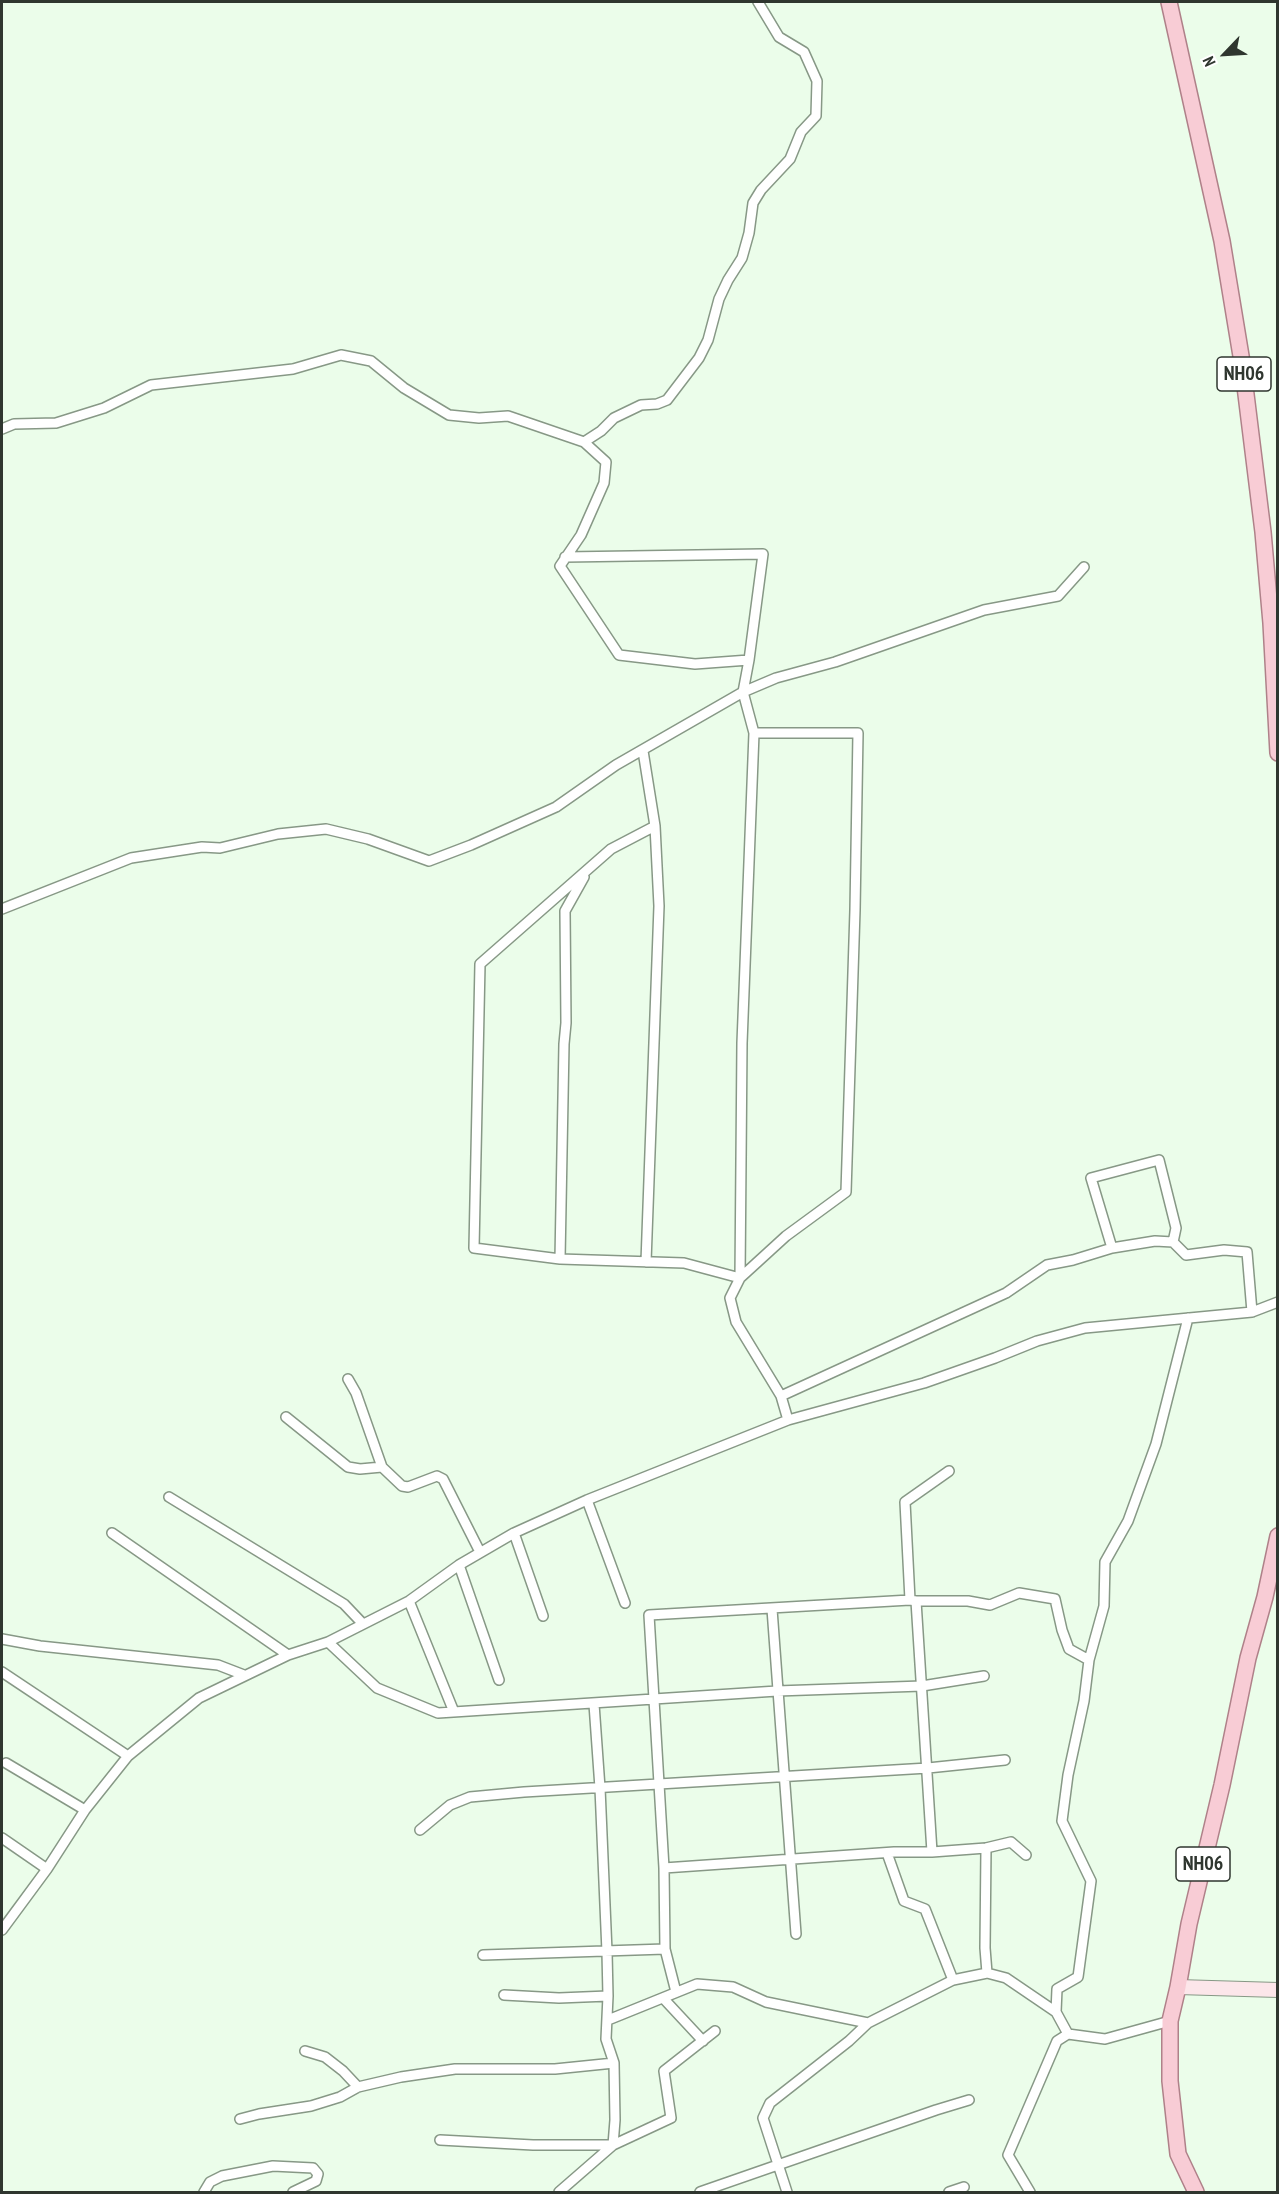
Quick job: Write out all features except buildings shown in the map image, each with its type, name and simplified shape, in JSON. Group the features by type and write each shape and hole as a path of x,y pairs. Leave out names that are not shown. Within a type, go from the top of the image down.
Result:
{"main road":[{"name":"NH06","path":"1170,2 1215,207 1240,351 1263,532 1271,623 1278,753"},
{"name":"NH06","path":"1196,2193 1178,2154 1170,2081 1170,2021 1189,1924 1222,1785 1248,1658 1265,1597 1278,1536"},
{"path":"1178,1987 1278,1990"}],"street":[{"path":"584,442 601,431 614,418 641,405 657,404 667,400 699,358 711,331 719,299 742,258 749,233 753,202 790,159 801,132 816,116 818,81 804,52 779,37 758,2"},
{"path":"2,429 14,424 56,423 104,408 151,386 293,369 341,355 371,361 404,388 449,415 479,418 508,416 584,442 606,462 604,483 581,535 560,566 619,655 695,664 749,660"},
{"path":"565,557 763,554 743,692 754,733 742,1042 740,1278"},
{"path":"2,909 131,858 202,847 220,848 278,834 326,829 368,839 429,861 556,807 616,765 743,692 776,678 835,662 984,610 1058,596 1084,567"},
{"path":"754,733 858,733 846,1192 786,1236 740,1278 730,1298 736,1322 781,1396 788,1420"},
{"path":"643,751 655,826 659,906 646,1262"},
{"path":"655,826 611,849 480,964 474,1248 560,1259 684,1263 740,1278"},
{"path":"560,1259 566,1023 565,911 587,871"},
{"path":"1112,1248 1091,1178 1159,1160 1176,1228 1173,1242"},
{"path":"781,1396 1006,1293 1047,1265 1112,1248 1155,1241 1173,1242 1186,1255 1224,1250 1247,1252 1252,1312"},
{"path":"2,1926 47,1869 85,1810 128,1756 199,1698 288,1655 328,1642 409,1601 459,1565 514,1533 587,1500 788,1420 924,1383 995,1359 1037,1341 1085,1328 1252,1312 1278,1302"},
{"path":"1056,2012 1057,1989 1078,1977 1091,1881 1062,1821 1068,1775 1084,1701 1089,1660 1104,1606 1105,1562 1128,1521 1156,1444 1188,1318"},
{"path":"348,1378 356,1393 382,1467 402,1486 408,1487 437,1476 443,1479 480,1552"},
{"path":"286,1417 348,1467 382,1467"},
{"path":"932,1852 922,1686 905,1502 949,1471"},
{"path":"169,1497 344,1604 363,1624"},
{"path":"587,1500 625,1603"},
{"path":"112,1533 288,1655"},
{"path":"514,1533 543,1616"},
{"path":"459,1565 499,1680"},
{"path":"676,1992 665,1949 664,1868 649,1616 913,1600 968,1601 990,1605 1019,1593 1055,1599 1069,1649 1089,1660"},
{"path":"409,1601 454,1712"},
{"path":"772,1609 796,1934"},
{"path":"2,1639 40,1646 218,1665 244,1675"},
{"path":"328,1642 377,1688 438,1713 777,1692 922,1686 984,1676"},
{"path":"2,1672 128,1756"},
{"path":"594,1704 607,1952 606,2039 614,2063 613,2145"},
{"path":"420,1830 450,1805 470,1797 928,1768 1005,1760"},
{"path":"6,1763 85,1810"},
{"path":"2,1838 47,1869"},
{"path":"664,1868 790,1858 986,1848 1011,1842 1026,1856"},
{"path":"986,1848 987,1973"},
{"path":"887,1852 904,1901 925,1909 953,1980"},
{"path":"483,1956 665,1949"},
{"path":"787,2193 763,2118 770,2103 849,2041 868,2023 953,1980 987,1973 1006,1978 1056,2012 1068,2034"},
{"path":"608,2020 697,1984 733,1987 766,2002 868,2023"},
{"path":"504,1995 559,1998 608,1996"},
{"path":"663,1998 703,2041"},
{"path":"1030,2193 1008,2155 1057,2041 1068,2034 1105,2039 1170,2021"},
{"path":"560,2193 613,2145 671,2118 664,2072 715,2031"},
{"path":"305,2051 325,2057 358,2087"},
{"path":"240,2120 259,2114 311,2106 339,2097 358,2087 455,2068 555,2068 614,2063"},
{"path":"700,2193 969,2100"},
{"path":"440,2140 533,2145 613,2145"},
{"path":"204,2193 210,2182 222,2176 273,2166 313,2168 318,2174 316,2181 293,2193"},
{"path":"950,2193 964,2187"}]}
